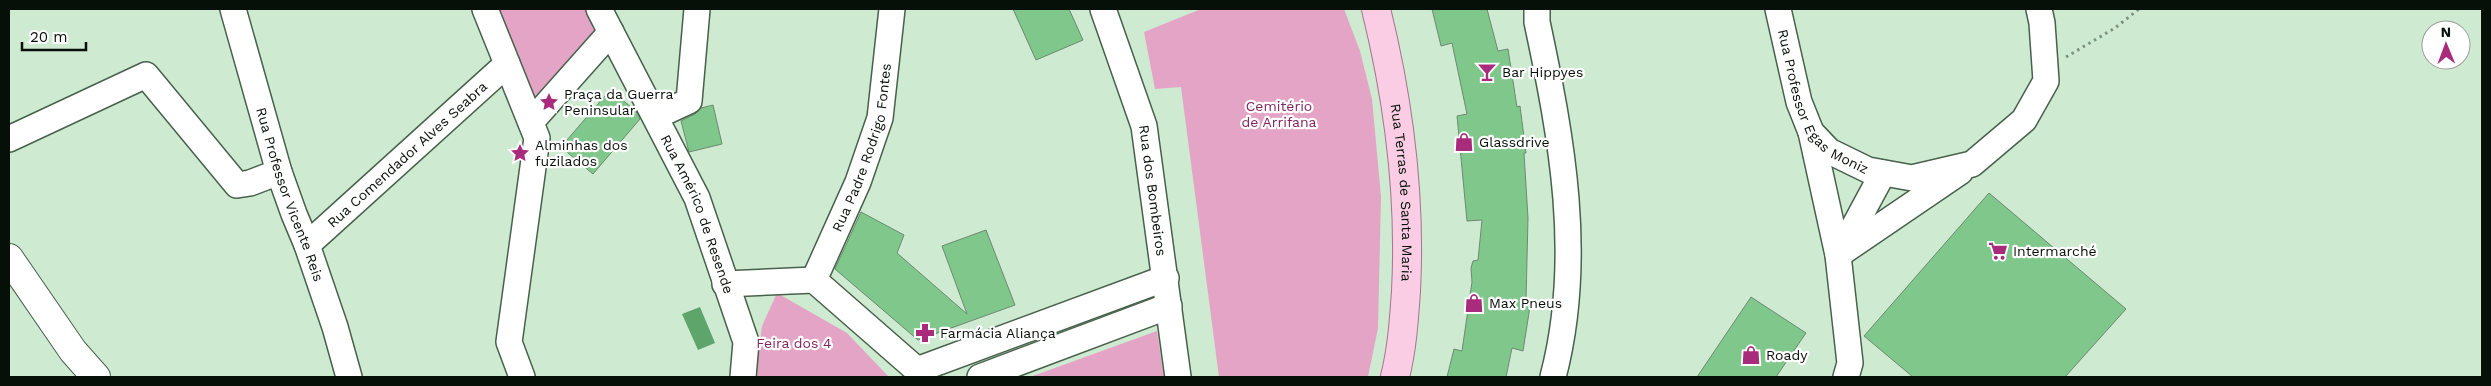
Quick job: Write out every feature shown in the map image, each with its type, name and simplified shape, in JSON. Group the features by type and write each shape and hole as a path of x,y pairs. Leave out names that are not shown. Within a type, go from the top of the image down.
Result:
{"main road":[{"name":"Rua Terras de Santa Maria","path":"1376,9 1389,59 1400,125 1406,194 1408,255 1399,362 1395,377"}],"street":[{"name":"Rua Professor Vicente Reis","path":"233,9 279,172 307,245 335,327 349,377"},
{"path":"485,9 538,138 509,342 522,377"},
{"path":"531,122 611,32 599,9"},
{"path":"662,112 688,101 697,9"},
{"name":"Rua Padre Rodrigo Fontes","path":"814,280 858,182 880,118 892,9"},
{"name":"Rua dos Bombeiros","path":"1103,9 1144,126 1178,377"},
{"path":"1537,9 1558,120 1568,212 1567,282 1552,377"},
{"name":"Rua Professor Egas Moniz","path":"1778,9 1799,102 1811,132 1829,150 1868,170 1912,178 1972,164 2024,120 2046,81 2039,9"},
{"name":"Rua Américo de Resende","path":"611,32 697,198 746,342 743,377"},
{"name":"Rua Comendador Alves Seabra","path":"307,245 507,64"},
{"path":"9,139 146,75 237,185 250,184 279,172"},
{"path":"1811,132 1838,255 1850,363 1846,377"},
{"path":"1838,255 1972,164"},
{"path":"1838,255 1883,173"},
{"path":"9,258 73,351 96,377"},
{"path":"725,284 814,280 920,374 1011,336 1166,278"},
{"path":"980,377 1169,306"},
{"path":"1011,336 1021,362"}],"path":[{"path":"2044,58 2060,61 2115,28 2139,9"}],"green space":[{"path":"491,9 591,9 604,33 533,112"},
{"name":"Cemitério de Arrifana","path":"1201,9 1344,9 1360,51 1372,99 1381,197 1378,328 1368,377 1219,377 1181,87 1155,89 1144,32"},
{"name":"Feira dos 4","path":"777,293 847,333 889,377 755,377 762,326"},
{"path":"1157,331 1164,377 1030,377"}],"shaded area":[{"path":"700,307 715,343 698,350 682,314"}],"building":[{"path":"1013,9 1069,9 1083,40 1036,60"},
{"path":"1432,9 1487,9 1498,51 1508,49 1517,107 1520,106 1526,153 1524,153 1528,218 1526,300 1531,300 1523,351 1512,348 1506,377 1447,377 1454,349 1462,351 1472,282 1471,268 1473,261 1478,260 1482,220 1467,221 1457,116 1467,114 1452,43 1441,46"},
{"path":"610,90 636,111 640,119 593,174 561,147"},
{"path":"713,105 722,144 689,152 681,121 695,114 701,108"},
{"name":"Intermarché","path":"1989,193 2126,309 2065,377 1913,377 1864,336"},
{"path":"861,212 904,235 897,253 967,314 942,246 986,230 1015,305 918,340 835,269"},
{"name":"Roady","path":"1751,297 1806,333 1776,377 1697,377"}],"place":[{"name":"Bar Hippyes","path":"1487,72"},
{"name":"Praça da Guerra Peninsular","path":"549,102"},
{"name":"Glassdrive","path":"1464,142"},
{"name":"Alminhas dos fuzilados","path":"520,153"},
{"name":"Intermarché","path":"1998,251"},
{"name":"Max Pneus","path":"1474,303"},
{"name":"Farmácia Aliança","path":"925,333"},
{"name":"Roady","path":"1751,355"}]}
